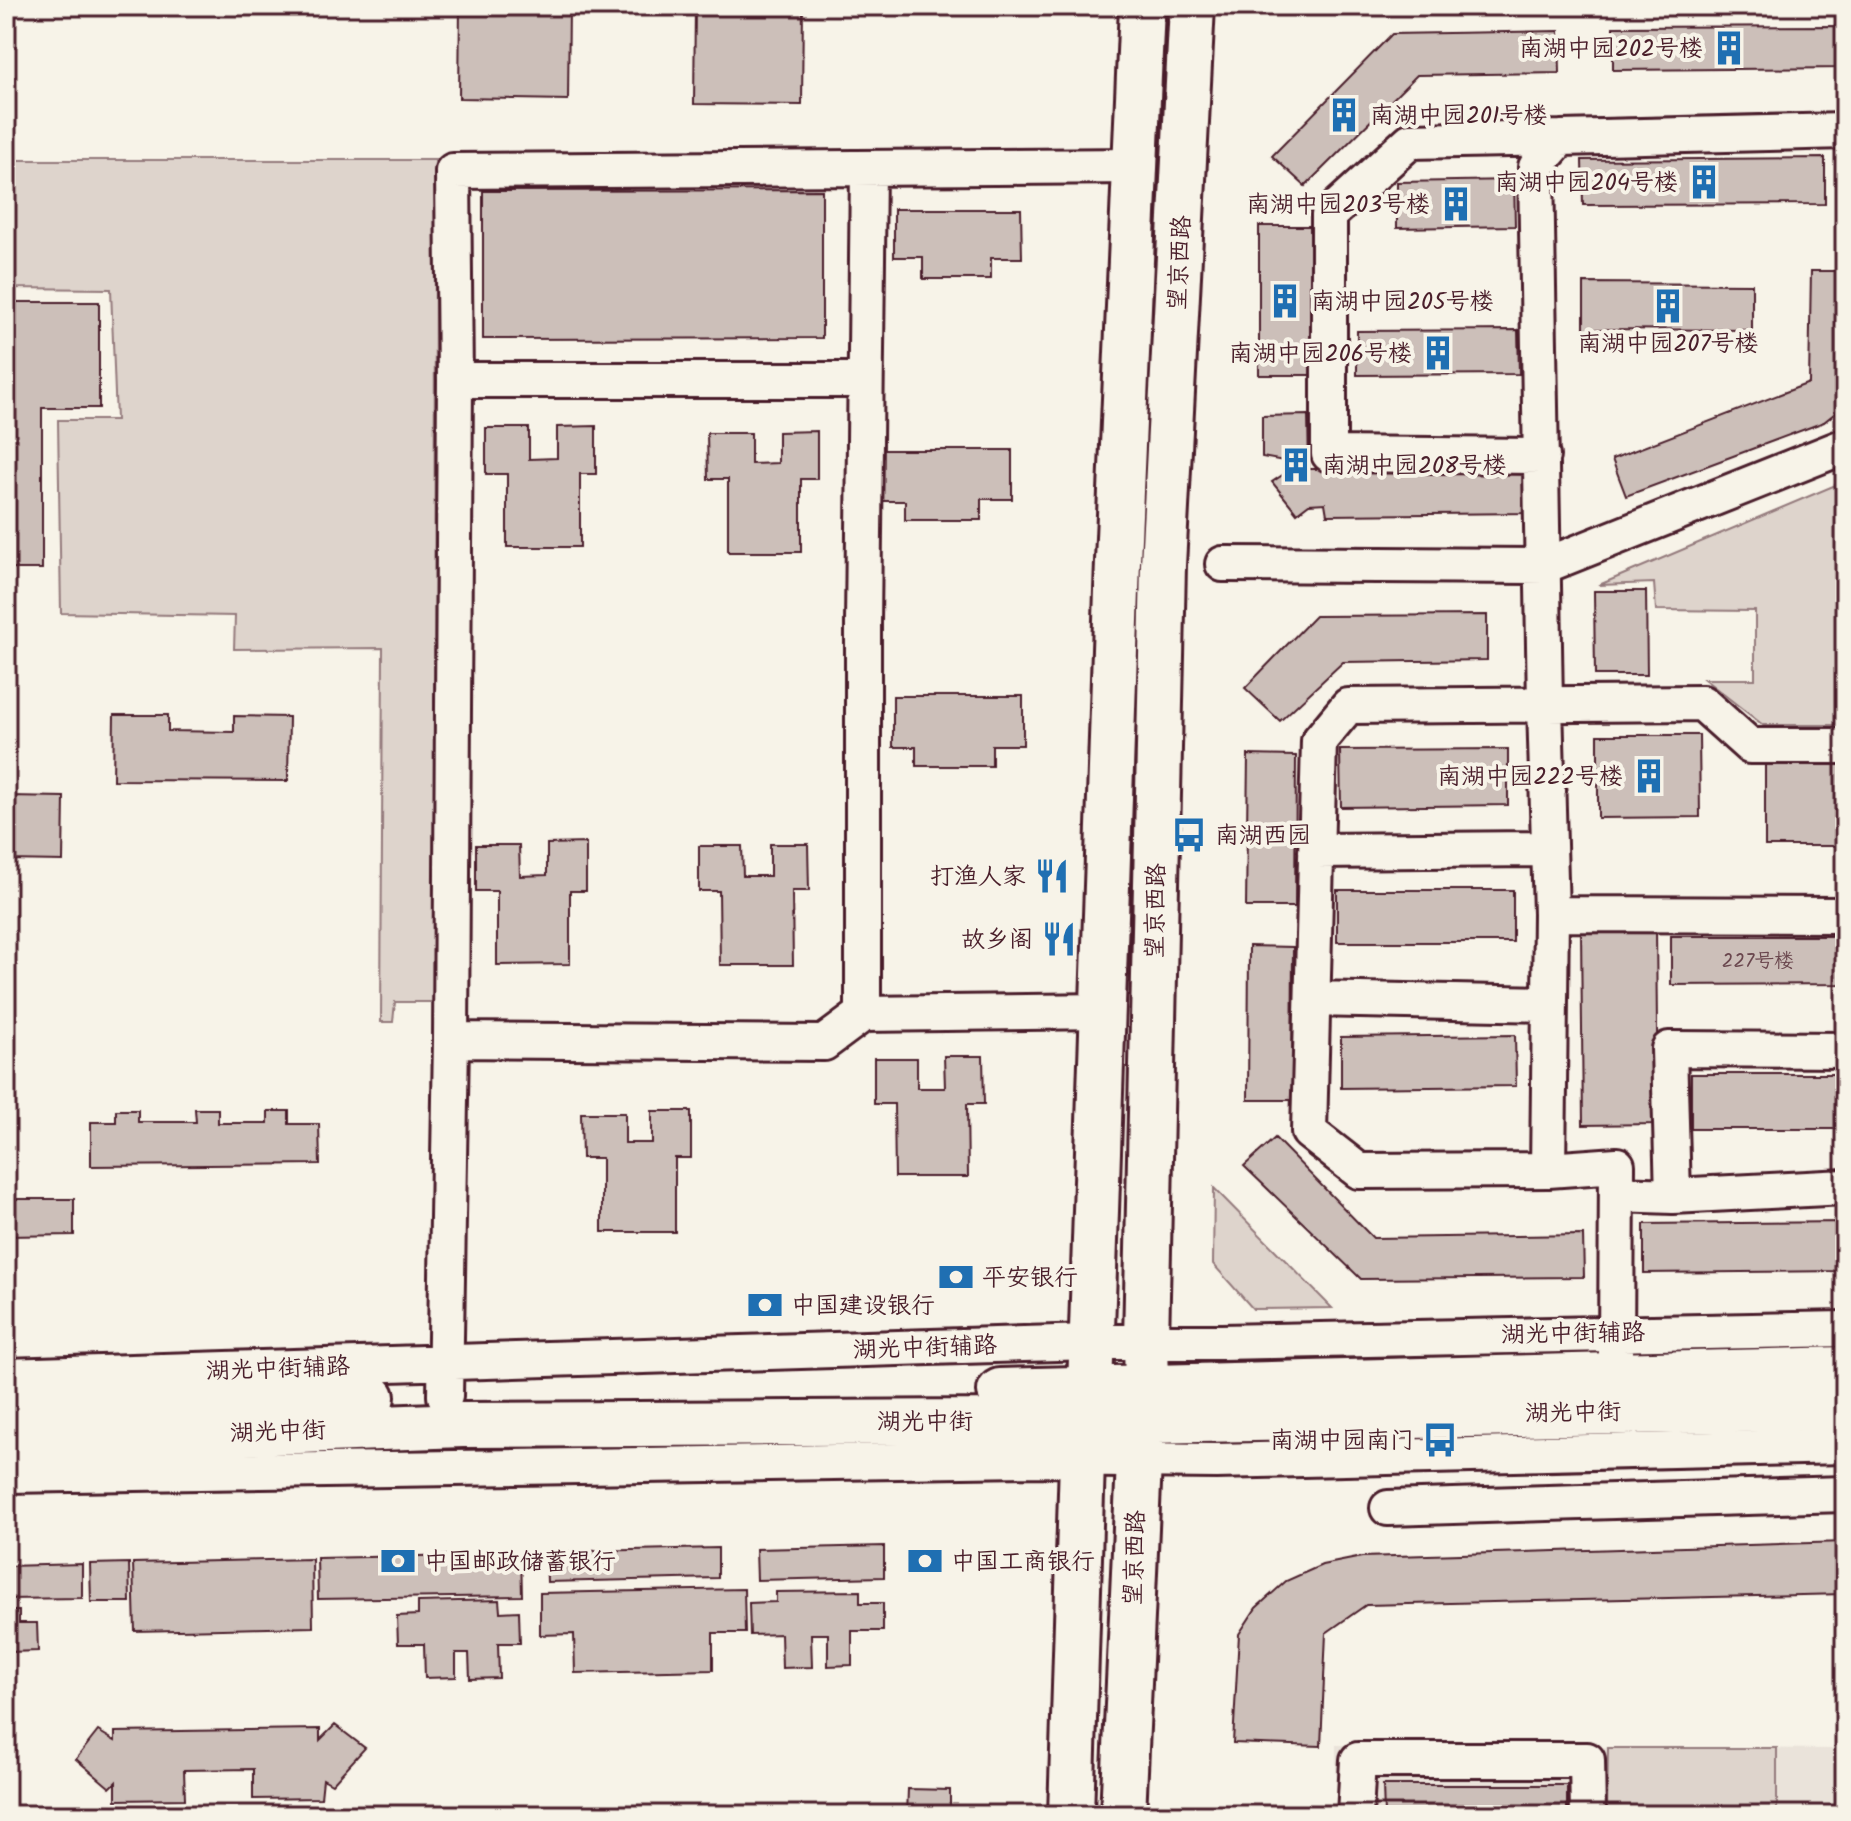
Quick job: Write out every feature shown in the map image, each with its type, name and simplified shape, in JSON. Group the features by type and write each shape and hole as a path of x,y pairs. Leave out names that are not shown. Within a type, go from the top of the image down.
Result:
{"main road":[{"name":"望京西路","path":"1071,1815 1142,6"},
{"name":"望京西路","path":"1123,1815 1146,1341 1163,565 1192,6"},
{"name":"湖光中街","path":"1143,1423 1617,1375 1845,1369"},
{"name":"湖光中街","path":"6,1404 446,1379 1012,1391 1086,1423"},
{"name":"湖光中街","path":"6,1442 462,1425 1143,1423 1691,1430 1845,1408"}],"street":[{"path":"1542,456 1329,454 1329,215 1410,141 1845,131"},
{"path":"1548,1170 1551,914 1536,167 1561,138"},
{"path":"446,1379 455,380 453,171 1136,166"},
{"path":"863,1014 868,168"},
{"path":"455,380 865,380"},
{"path":"1223,564 1544,566 1845,446"},
{"path":"1617,1375 1617,1165 1548,1170 1359,1171 1309,1132 1319,741 1348,706 1702,703 1750,746 1845,746"},
{"path":"1316,851 1548,849"},
{"path":"1551,914 1845,915"},
{"path":"1313,999 1549,1004"},
{"path":"451,1040 824,1043 863,1014 1104,1011"},
{"path":"1673,1196 1669,1049 1845,1050"},
{"path":"1618,1194 1673,1196 1845,1187"},
{"name":"湖光中街辅路","path":"6,1376 446,1379 1090,1342 1845,1329"},
{"path":"6,1475 986,1460 1086,1423 1143,1423"},
{"path":"1691,1430 1845,1446"},
{"path":"1388,1508 1845,1494"},
{"path":"1355,1815 1358,1760 1587,1760 1588,1815"}],"shaded area":[{"path":"6,160 435,160 434,1002 395,1002 393,1022 381,1022 383,648 234,649 235,616 61,613 58,420 116,420 111,289 6,288"},
{"path":"1845,481 1845,725 1763,725 1704,679 1755,679 1755,611 1656,610 1654,583 1599,585"},
{"path":"1214,1188 1332,1308 1253,1309 1213,1264"},
{"path":"1336,1745 1845,1749 1845,1815 1336,1815"},
{"path":"1608,1748 1777,1748 1777,1815 1607,1815"}],"building":[{"path":"460,6 569,6 568,100 459,98"},
{"path":"695,6 803,6 802,105 694,104"},
{"name":"南湖中园202号楼","path":"1845,26 1845,68 1613,70 1613,27"},
{"name":"南湖中园201号楼","path":"1559,31 1560,73 1417,75 1305,186 1272,156 1392,34"},
{"name":"南湖中园204号楼","path":"1825,158 1825,204 1583,205 1582,160"},
{"name":"南湖中园203号楼","path":"1514,180 1515,226 1397,228 1397,182"},
{"path":"822,190 822,338 483,339 483,191"},
{"path":"894,209 1021,209 1022,258 991,258 991,279 923,279 923,257 894,257"},
{"name":"南湖中园205号楼","path":"1259,226 1311,226 1311,375 1259,375"},
{"path":"1811,271 1845,271 1844,406 1824,422 1626,496 1612,459 1809,383"},
{"name":"南湖中园207号楼","path":"1584,283 1752,284 1752,330 1584,329"},
{"path":"6,302 99,302 99,408 42,408 42,569 6,569"},
{"name":"南湖中园206号楼","path":"1518,330 1519,374 1357,375 1357,331"},
{"name":"南湖中园208号楼","path":"1308,415 1309,469 1530,468 1531,513 1327,515 1325,503 1309,504 1297,513 1272,482 1284,474 1284,461 1262,457 1262,416"},
{"path":"596,426 596,474 580,474 580,547 507,547 507,474 486,474 486,428 529,428 529,459 557,458 557,427"},
{"path":"817,431 817,479 801,479 801,552 728,552 728,479 708,479 707,433 751,433 751,464 778,463 778,432"},
{"path":"882,450 1012,450 1012,499 981,499 981,520 905,520 905,501 882,501"},
{"path":"1594,591 1646,591 1647,675 1595,675"},
{"path":"1487,615 1487,660 1343,662 1280,721 1245,688 1315,616"},
{"path":"893,696 1023,696 1023,745 992,745 992,766 916,766 916,747 893,747"},
{"path":"114,715 168,715 168,731 234,732 234,716 289,717 288,781 113,780"},
{"name":"南湖中园222号楼","path":"1598,735 1699,735 1700,817 1598,818"},
{"path":"1508,749 1508,805 1341,807 1340,750"},
{"path":"1248,755 1296,756 1295,907 1246,907"},
{"path":"1765,762 1845,762 1845,846 1765,846"},
{"path":"9,796 64,797 63,861 6,860"},
{"path":"586,843 586,891 570,891 570,964 497,965 497,891 476,891 476,845 519,845 520,876 547,875 547,844"},
{"path":"770,844 808,844 809,891 792,891 793,965 720,965 719,891 699,891 699,846 742,846 743,876 770,876"},
{"path":"1337,890 1513,890 1513,942 1337,942"},
{"path":"1656,929 1658,1124 1583,1125 1581,930"},
{"path":"1671,936 1845,936 1845,984 1671,985"},
{"path":"1249,946 1293,947 1292,1100 1248,1100"},
{"path":"1515,1035 1516,1086 1341,1088 1341,1037"},
{"path":"944,1056 983,1056 984,1104 967,1104 968,1177 895,1177 894,1104 874,1104 874,1058 917,1058 917,1088 945,1088"},
{"path":"1691,1074 1845,1074 1845,1129 1691,1129"},
{"path":"195,1109 218,1109 218,1123 268,1123 268,1111 289,1111 289,1124 319,1124 320,1164 91,1166 91,1122 116,1122 116,1110 138,1110 138,1122 196,1122"},
{"path":"652,1111 691,1111 691,1158 675,1158 675,1232 602,1232 602,1158 582,1158 581,1113 625,1113 625,1143 652,1143"},
{"path":"1275,1138 1373,1238 1583,1235 1584,1277 1361,1279 1244,1166"},
{"path":"6,1199 74,1199 74,1235 6,1236"},
{"path":"1845,1222 1845,1271 1644,1273 1644,1224"},
{"path":"1845,1542 1845,1594 1366,1605 1326,1633 1321,1746 1233,1743 1239,1634 1256,1608 1286,1581 1322,1565 1362,1557"},
{"path":"884,1546 884,1577 757,1580 756,1549"},
{"path":"718,1548 718,1578 547,1582 546,1552"},
{"path":"521,1554 522,1596 318,1599 317,1558"},
{"path":"312,1559 313,1627 135,1631 133,1563"},
{"path":"129,1563 130,1602 91,1602 90,1564"},
{"path":"82,1564 82,1598 6,1599 6,1566"},
{"path":"744,1589 745,1633 713,1633 713,1670 575,1673 574,1634 540,1635 540,1593"},
{"path":"860,1591 860,1603 883,1603 883,1631 852,1631 852,1665 828,1666 828,1634 811,1634 812,1667 782,1668 781,1634 750,1635 749,1603 776,1602 776,1592"},
{"path":"499,1600 500,1612 519,1611 520,1643 498,1643 499,1678 470,1679 469,1653 456,1653 456,1677 425,1678 424,1644 398,1644 397,1616 418,1615 418,1602"},
{"path":"6,1611 19,1611 19,1623 37,1623 38,1651 10,1652 11,1689 6,1689"},
{"path":"335,1725 365,1748 332,1784 323,1779 321,1798 253,1799 253,1769 184,1770 185,1799 116,1800 116,1782 110,1788 76,1759 98,1731 115,1741 115,1732 320,1729 320,1740"},
{"path":"1383,1785 1567,1785 1567,1815 1384,1815"},
{"path":"908,1789 950,1790 950,1815 907,1815"}],"place":[{"name":"南湖中园202号楼","path":"1729,48"},
{"name":"南湖中园201号楼","path":"1344,115"},
{"name":"南湖中园204号楼","path":"1704,182"},
{"name":"南湖中园203号楼","path":"1456,204"},
{"name":"南湖中园205号楼","path":"1285,301"},
{"name":"南湖中园207号楼","path":"1668,306"},
{"name":"南湖中园206号楼","path":"1438,353"},
{"name":"南湖中园208号楼","path":"1296,465"},
{"name":"南湖中园222号楼","path":"1649,776"},
{"name":"南湖西园","path":"1189,835"},
{"name":"打渔人家","path":"1052,876"},
{"name":"故乡阁","path":"1059,939"},
{"name":"平安银行","path":"956,1277"},
{"name":"中国建设银行","path":"765,1305"},
{"name":"南湖中园南门","path":"1440,1440"},
{"name":"中国邮政储蓄银行","path":"398,1561"},
{"name":"中国工商银行","path":"925,1561"}]}
